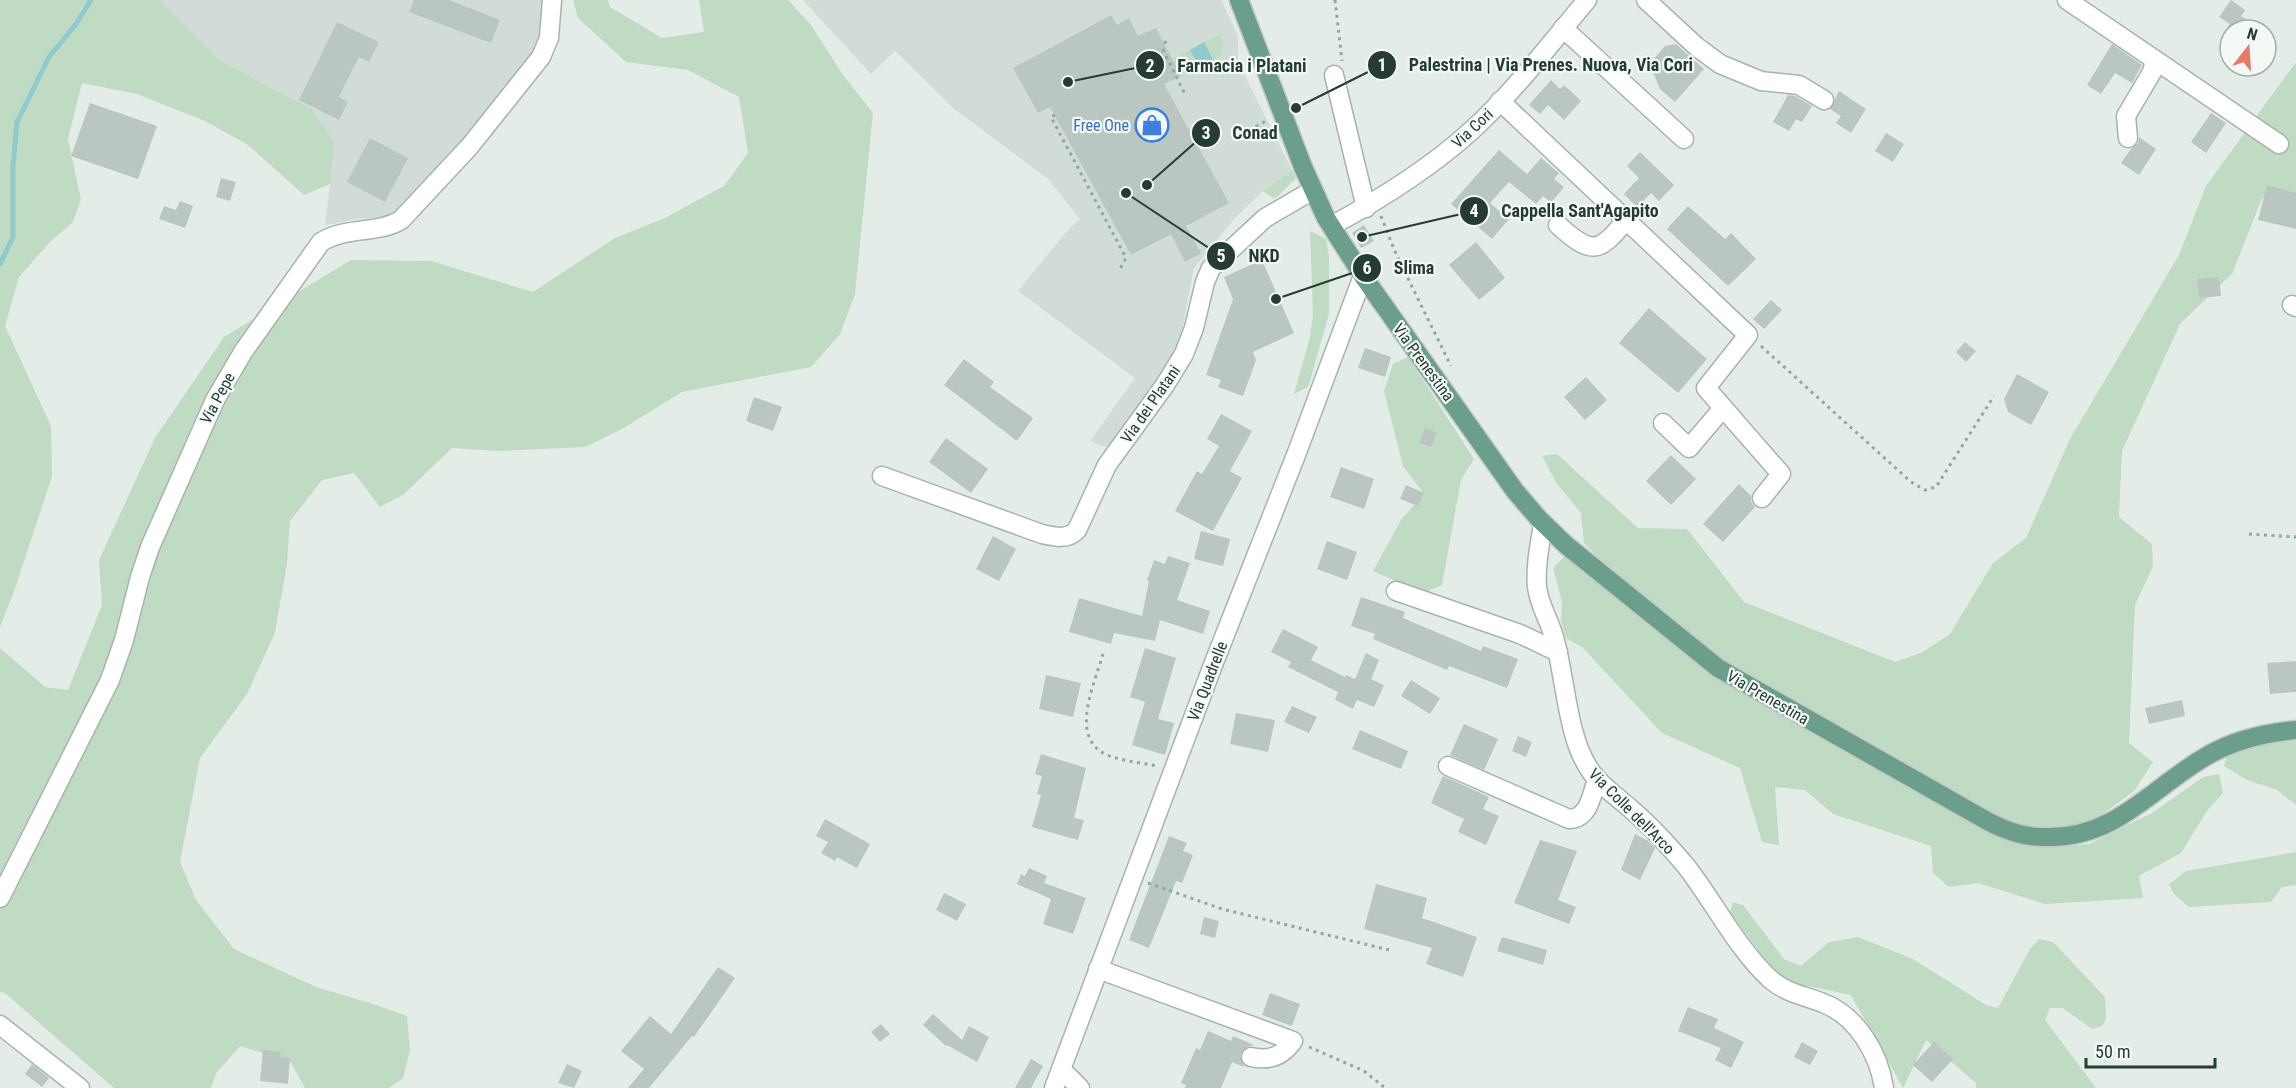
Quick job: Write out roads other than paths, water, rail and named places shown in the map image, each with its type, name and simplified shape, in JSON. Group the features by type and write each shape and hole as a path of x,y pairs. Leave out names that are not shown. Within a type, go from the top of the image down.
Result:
{"main road":[{"name":"Via Prenestina","path":"1239,0 1303,167 1331,226 1363,276 1520,497 1543,524 1566,545 1671,632 1727,674 1989,822 2014,834 2027,836 2064,837 2091,831 2126,813 2184,770 2221,748 2246,739 2296,730"}],"street":[{"name":"Via Pepe","path":"0,898 110,680 124,640 150,547 203,424 228,377 321,242 342,233 388,226 401,220 470,146 541,57 549,38 552,0"},
{"name":"Via Cori","path":"1331,226 1371,205 1454,146 1500,101 1587,0"},
{"path":"1646,0 1697,47 1720,64 1761,81 1798,85 1824,100"},
{"path":"2067,0 2279,144"},
{"path":"1563,28 1684,139"},
{"path":"2128,138 2126,116 2152,72 2155,60"},
{"path":"1334,75 1371,205"},
{"path":"1500,101 1748,335 1706,388 1781,474 1762,498"},
{"name":"Via dei Platani","path":"882,476 1034,532 1069,537 1077,530 1097,483 1112,456 1165,386 1184,354 1191,336 1204,282 1211,268 1265,218 1313,190"},
{"path":"1558,225 1580,243 1594,247 1607,242 1626,220"},
{"name":"Via Quadrelle","path":"1054,1088 1222,641 1296,455 1363,276"},
{"path":"1663,423 1689,448 1723,408"},
{"name":"Via Colle dell'Arco","path":"1543,524 1537,588 1558,652 1579,749 1586,764 1597,779 1672,850 1764,973 1787,991 1836,1009 1854,1026 1875,1056 1884,1088"},
{"path":"1396,591 1520,634 1558,652"},
{"path":"1448,766 1569,819 1575,819 1585,812 1597,779"},
{"path":"1098,969 1293,1041 1279,1055 1267,1060 1251,1057"},
{"path":"0,1025 80,1088"},
{"path":"1061,1069 1080,1088"}],"water":[{"path":"1204,42 1213,60 1199,67 1190,50"}],"waterway":[{"path":"0,264 13,237 13,167 17,122 49,57 76,24 91,0"}],"place":[{"name":"Farmacia i Platani","path":"1068,82"},
{"name":"Palestrina | Via Prenes. Nuova, Via Cori","path":"1296,108"},
{"name":"Free One","path":"1152,125"},
{"name":"Conad","path":"1147,185"},
{"name":"NKD","path":"1126,193"},
{"name":"Cappella Sant'Agapito","path":"1362,237"},
{"name":"Slima","path":"1276,299"}]}
